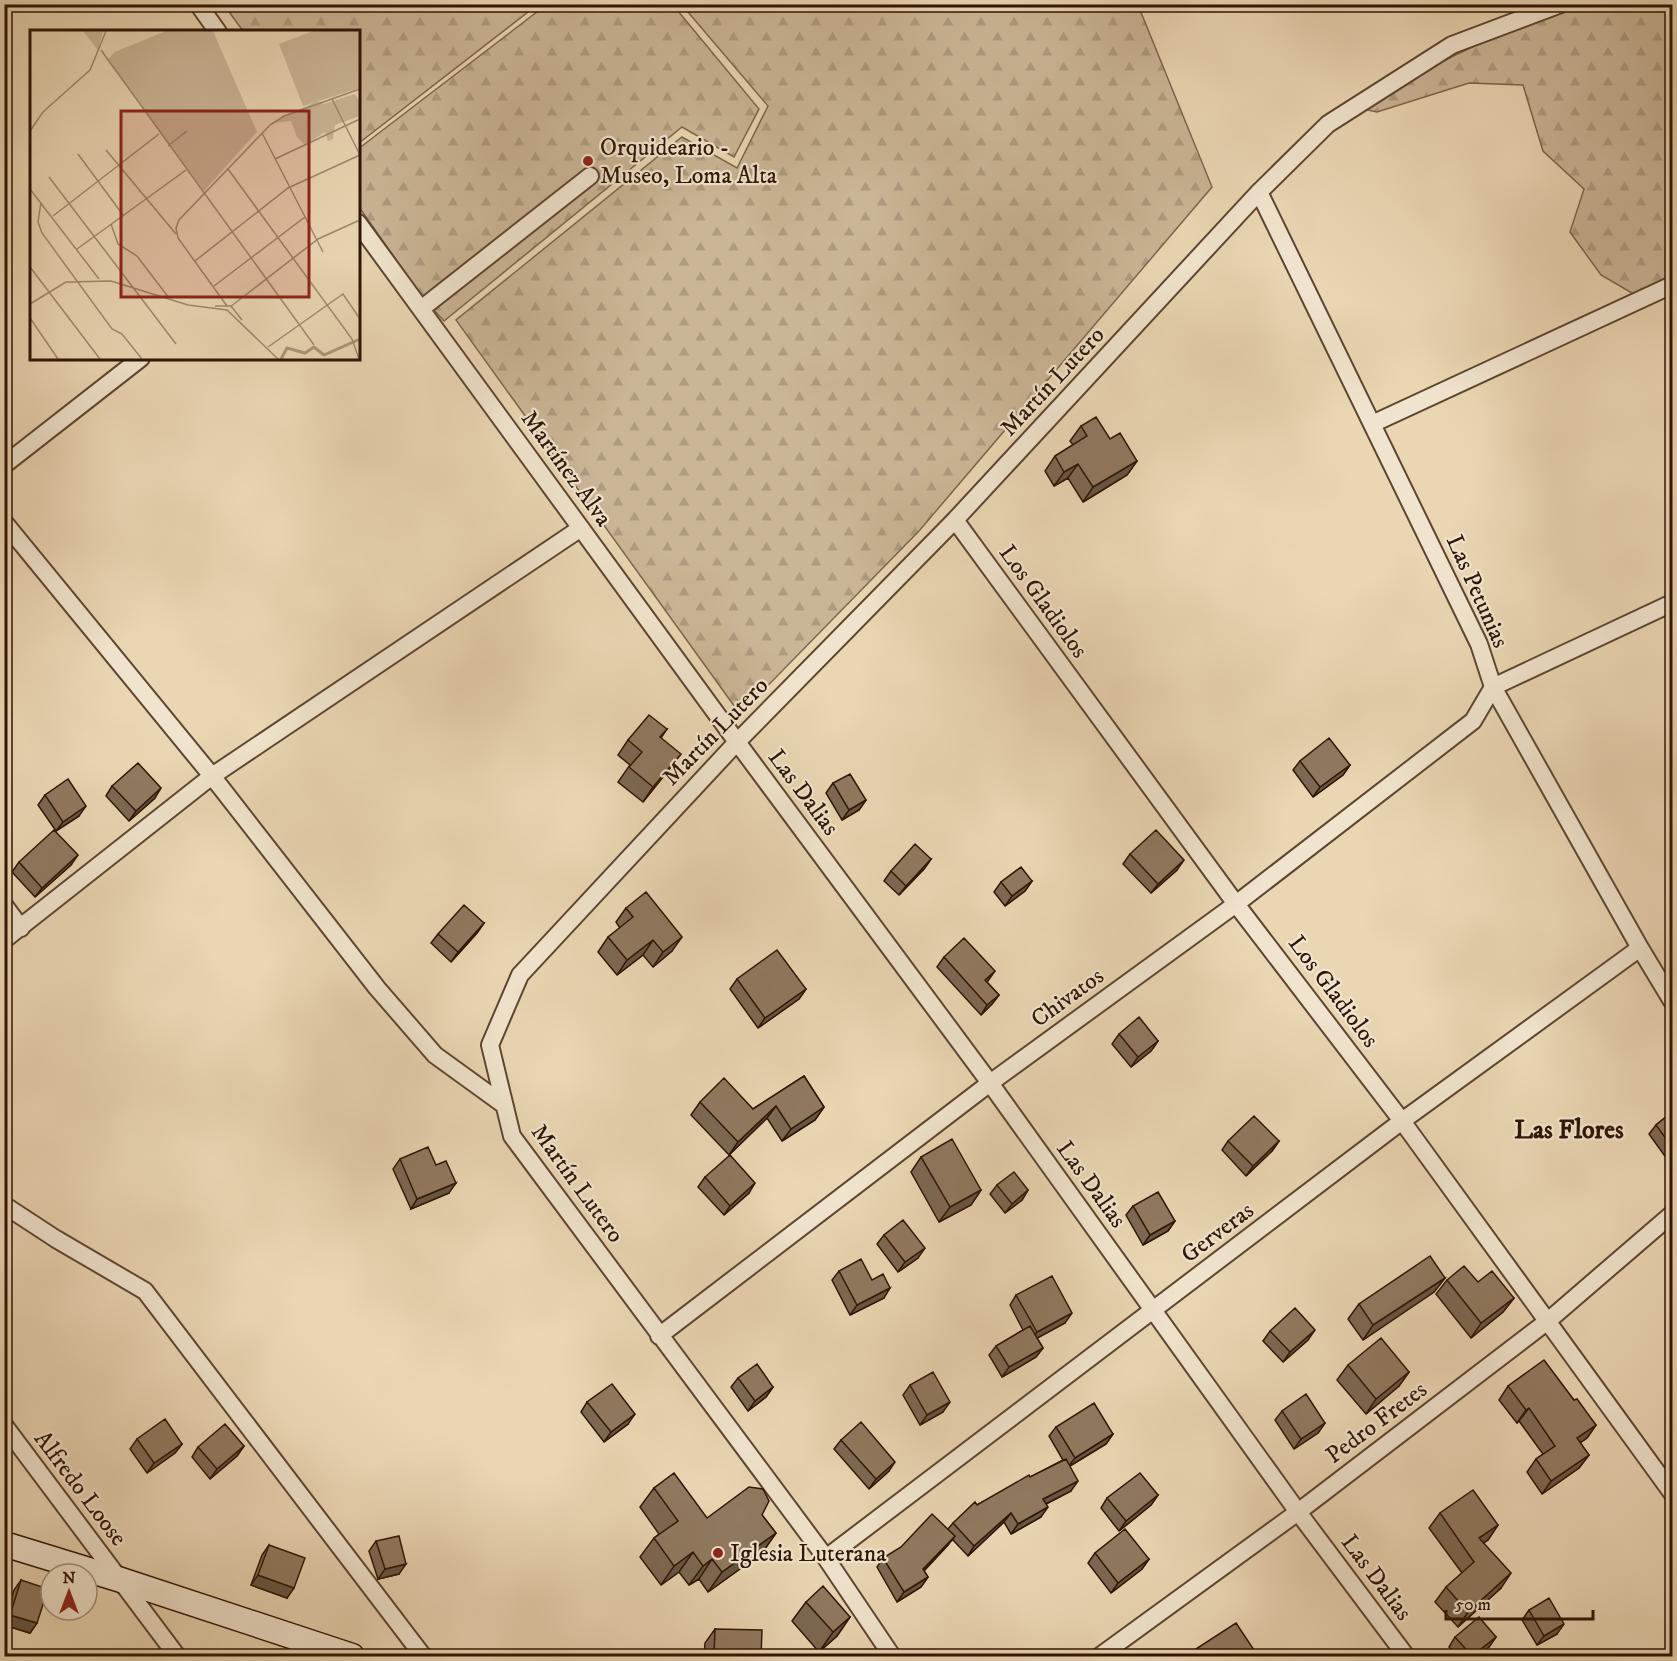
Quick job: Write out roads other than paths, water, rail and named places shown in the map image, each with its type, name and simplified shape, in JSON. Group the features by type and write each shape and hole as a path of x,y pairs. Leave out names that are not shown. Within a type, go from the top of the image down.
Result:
{"main road":[{"path":"4,1544 352,1656"}],"street":[{"path":"198,4 217,30"},
{"name":"Martín Lutero","path":"892,1656 826,1558 512,1136 490,1045 520,975 737,742 955,520 1258,192 1328,124 1452,45 1561,4"},
{"path":"421,309 590,176"},
{"name":"Las Petunias","path":"1258,192 1479,644 1492,687 1672,1001"},
{"name":"Martínez Alva","path":"360,226 737,742"},
{"path":"1372,424 1672,285"},
{"path":"4,465 138,360"},
{"name":"Los Gladiolos","path":"955,520 1236,904 1402,1121 1549,1320 1672,1493"},
{"path":"4,522 212,776 376,988 435,1055 504,1105"},
{"path":"4,940 212,776 581,528"},
{"path":"1492,687 1672,603"},
{"name":"Chivatos","path":"659,1336 990,1083 1236,904 1473,721 1492,687"},
{"name":"Las Dalias","path":"737,742 990,1083 1298,1512 1406,1656"},
{"path":"4,905 21,928"},
{"name":"Gerveras","path":"826,1558 1402,1121 1640,948"},
{"path":"4,1205 145,1292 423,1656"},
{"name":"Pedro Fretes","path":"1100,1656 1298,1512 1549,1320 1672,1214"},
{"name":"Alfredo Loose","path":"4,1425 177,1656"}],"place":[{"name":"Orquideario - Museo, Loma Alta","path":"588,161"},
{"name":"Iglesia Luterana","path":"718,1553"}],"district":[{"name":"Las Flores","path":"1569,1129"}]}
